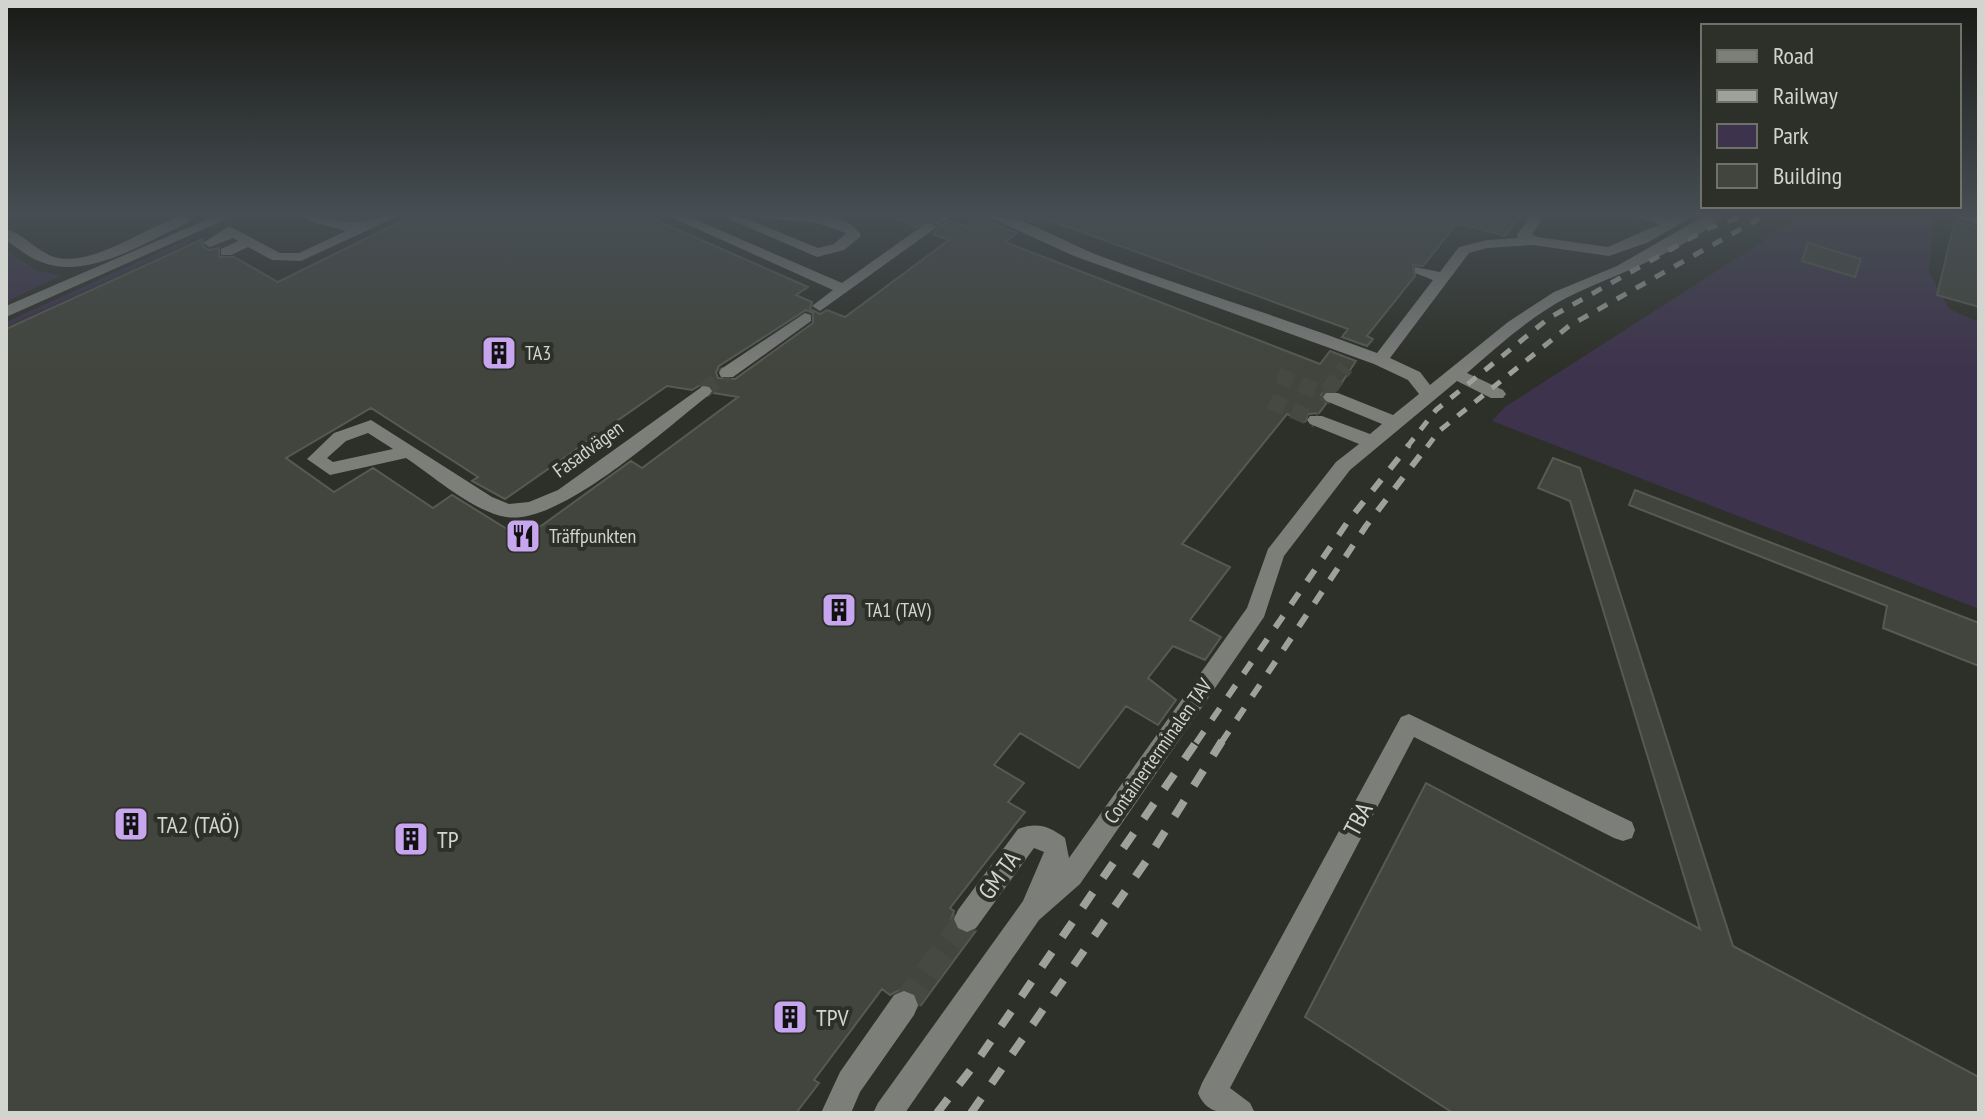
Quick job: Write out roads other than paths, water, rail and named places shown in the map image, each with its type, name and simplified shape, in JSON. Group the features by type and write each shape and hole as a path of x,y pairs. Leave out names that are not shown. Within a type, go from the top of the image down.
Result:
{"street":[{"path":"6,312 113,265"},
{"path":"789,265 844,289"},
{"path":"820,306 877,265"},
{"path":"1112,265 1380,360 1414,376 1428,394"},
{"path":"1380,360 1453,265"},
{"name":"Containerterminalen TAV","path":"888,1113 1030,911 1071,876 1257,611 1275,554 1343,466 1514,325 1560,295 1628,265"},
{"path":"1420,270 1443,278"},
{"path":"727,373 805,318"},
{"path":"1346,367 1358,352"},
{"path":"1454,373 1497,394"},
{"name":"Fasadvägen","path":"408,451 485,502 508,511 532,509 565,495 703,391"},
{"path":"1332,397 1395,423"},
{"path":"1316,420 1372,442"},
{"name":"TBA","path":"1240,1113 1212,1093 1409,724 1623,830"},
{"name":"GM TA","path":"967,919 1027,837 1043,836 1056,846 1057,857 1030,911"},
{"path":"836,1113 850,1082 904,1005"}],"tunnel":[{"path":"1327,391 1346,367"},
{"path":"703,391 727,373"},
{"path":"1278,375 1332,397"},
{"path":"1270,401 1316,420"},
{"path":"904,1005 967,919"}],"railway":[{"path":"1407,447 1436,410 1549,318 1643,265"},
{"path":"1427,447 1439,431 1569,326 1677,265"},
{"path":"1196,743 1349,520 1409,445"},
{"path":"1221,743 1366,526 1428,445"},
{"path":"937,1113 975,1064 1197,741"},
{"path":"971,1113 1147,860 1222,741"}],"place":[{"name":"TA3","path":"499,353"},
{"name":"Träffpunkten","path":"523,536"},
{"name":"TA1 (TAV)","path":"839,610"},
{"name":"TA2 (TAÖ)","path":"131,824"},
{"name":"TP","path":"411,839"},
{"name":"TPV","path":"790,1017"}]}
